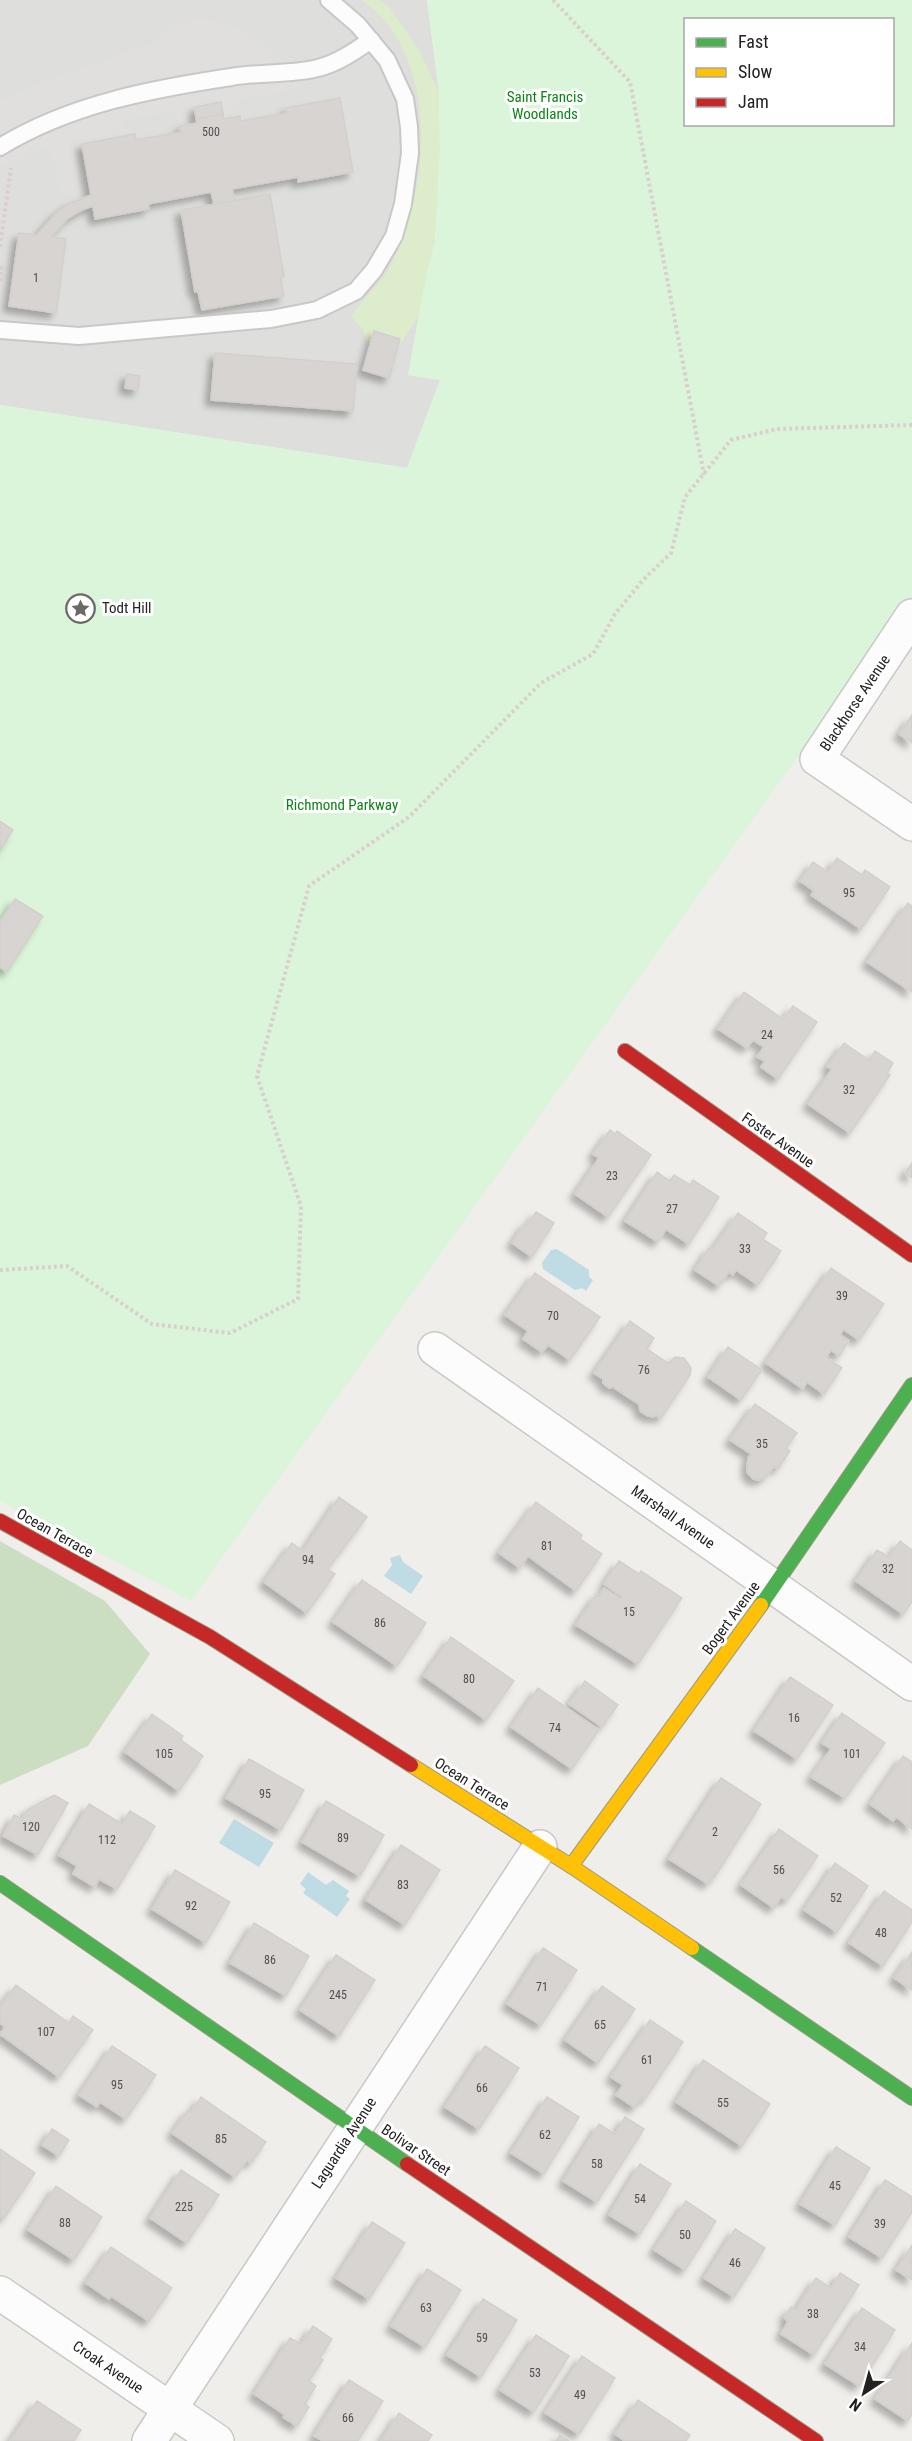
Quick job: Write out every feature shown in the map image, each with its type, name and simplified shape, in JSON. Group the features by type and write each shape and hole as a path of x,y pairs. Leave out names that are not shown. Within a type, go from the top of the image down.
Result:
{"street":[{"name":"Blackhorse Avenue","path":"912,616 818,759 912,824"},
{"name":"Foster Avenue","path":"625,1051 912,1255"},
{"name":"Marshall Avenue","path":"435,1349 912,1684"},
{"name":"Bogert Avenue","path":"572,1866 773,1588 912,1385"},
{"name":"Ocean Terrace","path":"0,1521 210,1637 572,1866 912,2098"},
{"name":"Laguardia Avenue","path":"149,2441 540,1847"},
{"name":"Bolivar Street","path":"0,1883 353,2128 816,2441"},
{"name":"Croak Avenue","path":"0,2293 217,2441"}],"lane":[{"path":"0,330 79,336 271,318 317,310 356,291 374,270 394,236 403,204 410,153 410,127 405,99 387,60 358,25 329,0"},
{"path":"0,147 58,117 135,94 235,76 319,68 352,53 371,40"}],"path":[{"path":"553,0 630,82 704,476"},
{"path":"0,247 11,166"},
{"path":"0,268 2,268 0,282"},
{"path":"0,1270 67,1266 152,1324 230,1333 298,1299 301,1206 257,1076 309,886 409,817 541,683 593,654 615,614 643,580 671,553 686,497 731,440 777,429 912,425"}],"shaded area":[{"path":"0,0 427,0 439,92 426,277 408,375 440,380 407,468 0,405"},
{"path":"199,18 226,23 247,32 281,60 293,57 299,89 238,100 230,106 226,119 224,119 221,102 195,107 197,123 193,124 178,111 126,120 123,124 125,136 74,145 79,185 89,184 90,189 61,195 53,157 44,147 0,166 0,101 31,86 147,45 176,25"}],"green space":[{"path":"362,0 379,0 388,6 418,48 439,92 440,152 435,241 419,315 396,351 400,338 375,331 370,344 362,328 351,317 386,274 402,240 418,181 421,150 420,118 416,88 407,59 387,23"},
{"name":"Richmond Parkway","path":"427,0 912,0 912,598 191,1601 0,1501 0,405 407,468 440,380 408,375 435,241 440,152 439,92"},
{"path":"0,1541 105,1601 150,1654 88,1746 0,1785"}],"water":[{"path":"557,1249 589,1270 589,1277 593,1280 586,1291 582,1288 575,1290 543,1269 542,1263 551,1250"},
{"path":"400,1555 403,1562 423,1576 411,1594 384,1576 392,1565 390,1558"},
{"path":"234,1819 274,1843 259,1867 219,1843"},
{"path":"308,1872 326,1885 333,1880 349,1891 346,1896 350,1899 337,1917 303,1893 306,1889 300,1884"}],"building":[{"path":"340,98 353,172 298,182 298,177 232,189 235,201 214,204 211,192 148,204 149,209 95,219 93,206 84,209 68,218 51,237 66,239 56,313 9,306 19,233 37,235 56,213 68,204 91,195 82,144 135,134 136,140 181,132 180,126 197,123 196,119 223,114 224,119 240,116 241,121 287,113 286,108"},
{"path":"221,102 223,114 196,119 195,107"},
{"path":"270,194 284,276 280,277 284,296 202,310 198,291 195,292 181,210"},
{"path":"374,331 400,339 389,378 363,370"},
{"path":"215,353 357,364 353,411 211,400"},
{"path":"127,374 140,376 138,390 125,388"},
{"path":"912,715 912,743 899,734"},
{"path":"0,821 13,830 0,851"},
{"path":"837,858 862,875 865,870 890,887 861,929 811,895 814,891 800,881 813,862 828,872"},
{"path":"15,899 43,916 7,972 0,967 0,922"},
{"path":"908,903 912,906 912,992 867,962"},
{"path":"744,992 783,1019 793,1006 817,1022 778,1079 761,1067 765,1061 757,1057 764,1047 753,1040 747,1048 718,1029"},
{"path":"844,1043 869,1060 875,1051 893,1063 887,1073 890,1075 850,1133 808,1104 832,1069 827,1067"},
{"path":"610,1130 615,1134 617,1131 651,1155 608,1217 575,1194 599,1158 593,1154"},
{"path":"912,1163 912,1178 905,1173"},
{"path":"657,1172 670,1181 674,1175 690,1185 693,1180 719,1197 689,1244 666,1229 658,1242 625,1221"},
{"path":"536,1212 554,1223 532,1257 512,1243 525,1223 527,1225"},
{"path":"738,1213 767,1233 763,1239 781,1251 758,1285 736,1270 733,1275 729,1272 719,1286 695,1270 709,1248 712,1250"},
{"path":"831,1268 884,1304 859,1340 843,1329 840,1335 849,1341 839,1356 831,1350 826,1357 842,1368 824,1394 807,1382 803,1389 766,1363"},
{"path":"535,1273 600,1317 570,1360 548,1345 542,1352 523,1339 528,1331 505,1315"},
{"path":"630,1321 654,1338 647,1349 668,1363 675,1357 684,1358 691,1368 690,1375 661,1418 655,1415 654,1417 648,1416 640,1411 639,1404 613,1387 609,1388 603,1383 603,1379 594,1373"},
{"path":"728,1347 762,1370 741,1400 708,1377"},
{"path":"755,1404 797,1433 786,1448 790,1451 778,1469 774,1466 766,1477 759,1480 753,1479 747,1472 748,1458 751,1454 730,1440"},
{"path":"339,1497 367,1517 328,1569 335,1574 307,1613 264,1582 292,1543 303,1551"},
{"path":"536,1502 582,1535 580,1539 602,1554 576,1591 528,1556 520,1568 499,1553"},
{"path":"900,1541 912,1550 912,1602 903,1614 856,1581 877,1550 889,1557"},
{"path":"619,1561 639,1574 641,1571 682,1598 638,1664 576,1625 596,1595 599,1596 604,1588 621,1599 622,1597 604,1584"},
{"path":"362,1580 426,1623 397,1666 333,1622"},
{"path":"451,1637 514,1681 486,1720 424,1676"},
{"path":"790,1677 833,1705 797,1759 754,1731"},
{"path":"585,1681 618,1705 602,1727 569,1704"},
{"path":"538,1688 599,1730 572,1769 511,1727"},
{"path":"842,1713 885,1743 845,1798 811,1777 831,1749 822,1743"},
{"path":"152,1714 183,1736 181,1740 203,1756 179,1791 125,1752"},
{"path":"903,1756 912,1762 912,1829 896,1817 893,1821 870,1804"},
{"path":"249,1759 304,1790 281,1830 226,1798"},
{"path":"721,1778 761,1804 708,1884 669,1859"},
{"path":"54,1795 68,1803 38,1855 3,1836 14,1815 22,1819 27,1810"},
{"path":"326,1801 384,1835 360,1876 302,1842"},
{"path":"89,1804 122,1824 130,1811 155,1826 117,1889 99,1879 95,1887 73,1874 77,1866 59,1855"},
{"path":"779,1829 818,1856 787,1900 781,1897 774,1908 741,1885"},
{"path":"401,1845 440,1870 405,1925 366,1900"},
{"path":"835,1863 868,1886 837,1932 804,1910"},
{"path":"175,1870 230,1902 206,1943 152,1909"},
{"path":"884,1891 912,1910 912,1922 883,1966 849,1943"},
{"path":"254,1923 309,1956 286,1996 230,1963"},
{"path":"543,1948 577,1970 541,2025 507,2004"},
{"path":"912,1952 912,1990 894,1978"},
{"path":"336,1955 375,1980 339,2036 300,2010"},
{"path":"16,1985 69,2023 73,2016 93,2030 59,2077 0,2034 5,2027 0,2023 0,2007"},
{"path":"602,1986 635,2009 598,2063 565,2040"},
{"path":"650,2020 683,2042 645,2099 642,2097 635,2108 616,2095 623,2085 611,2077"},
{"path":"112,2046 156,2075 126,2119 100,2102 97,2107 79,2095"},
{"path":"485,2046 519,2068 479,2129 445,2107"},
{"path":"703,2060 770,2104 742,2146 676,2102"},
{"path":"201,2097 266,2142 251,2163 247,2160 235,2177 172,2133 188,2110 191,2112"},
{"path":"547,2097 579,2117 544,2174 511,2153"},
{"path":"625,2117 644,2129 597,2202 563,2181 599,2124 615,2134"},
{"path":"52,2129 69,2140 59,2156 42,2145"},
{"path":"836,2147 870,2168 835,2225 800,2204"},
{"path":"0,2149 35,2173 4,2218 0,2216"},
{"path":"640,2164 671,2184 640,2234 609,2215"},
{"path":"181,2170 219,2195 187,2243 150,2218"},
{"path":"885,2180 912,2197 912,2212 882,2258 849,2237"},
{"path":"56,2186 102,2217 74,2260 28,2230"},
{"path":"686,2201 716,2221 685,2270 654,2250"},
{"path":"372,2222 405,2243 369,2299 336,2278"},
{"path":"735,2229 765,2248 734,2297 704,2278"},
{"path":"912,2245 912,2280 896,2270"},
{"path":"111,2247 172,2288 149,2321 111,2296 109,2299 86,2283"},
{"path":"427,2269 461,2290 425,2347 391,2326"},
{"path":"840,2273 859,2285 814,2355 781,2334 788,2321 784,2318 791,2307 796,2310 816,2278 831,2288"},
{"path":"483,2299 517,2320 481,2377 447,2355"},
{"path":"862,2308 895,2330 859,2386 825,2364"},
{"path":"313,2326 332,2339 320,2358 323,2360 309,2381 316,2386 305,2404 309,2407 297,2426 254,2394 290,2338 301,2344"},
{"path":"536,2335 569,2356 534,2412 500,2390"},
{"path":"912,2343 912,2414 908,2421 875,2399"},
{"path":"582,2356 615,2378 579,2434 545,2413"},
{"path":"349,2380 383,2401 358,2441 323,2441 314,2436"},
{"path":"638,2400 690,2435 686,2441 625,2441 615,2434"},
{"path":"37,2401 81,2430 74,2441 10,2441"},
{"path":"399,2413 432,2435 428,2441 381,2441"},
{"path":"560,2435 569,2441 556,2441"}],"traffic: fast":[{"path":"761,1605 912,1385"},
{"path":"0,1883 407,2164"},
{"path":"692,1948 912,2098"}],"traffic: slow":[{"path":"571,1866 761,1605"},
{"path":"411,1765 571,1866 692,1948"}],"traffic: jam":[{"path":"625,1051 912,1255"},
{"path":"0,1521 210,1637 411,1765"},
{"path":"407,2164 816,2441"}],"place":[{"name":"Todt Hill","path":"81,608"}],"park label":[{"name":"Saint Francis Woodlands","path":"545,106"}]}
